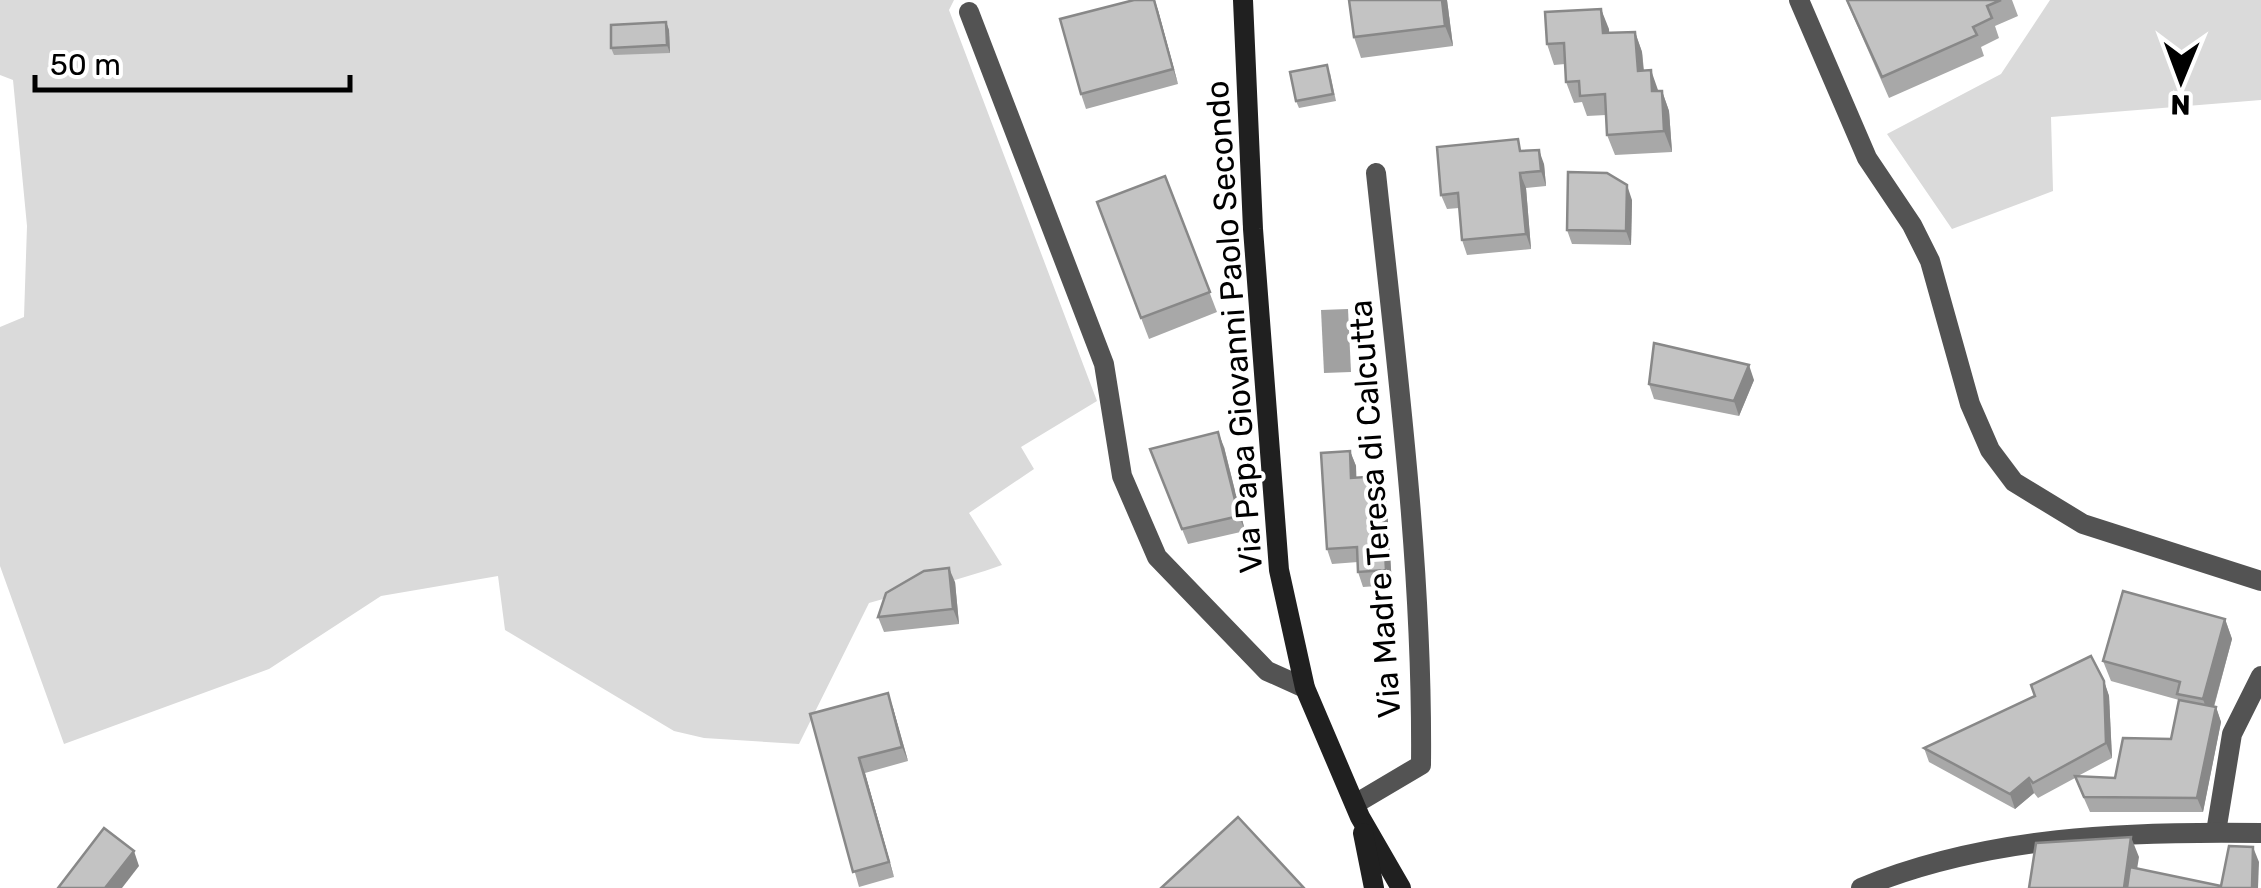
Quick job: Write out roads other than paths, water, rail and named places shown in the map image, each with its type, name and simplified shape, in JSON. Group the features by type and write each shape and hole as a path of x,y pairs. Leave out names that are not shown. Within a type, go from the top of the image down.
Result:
{"main road":[{"name":"Via Papa Giovanni Paolo Secondo","path":"1243,0 1252,229 1273,521 1290,633 1305,688 1358,810"},
{"path":"1358,810 1374,888"},
{"path":"1358,810 1401,888"}],"street":[{"path":"1799,0 1867,158 1912,225 1930,261 1970,404 1990,450 2014,482 2083,524 2261,581"},
{"path":"969,12 1104,364 1122,476 1157,557 1267,671 1305,688"},
{"name":"Via Madre Teresa di Calcutta","path":"1358,810 1421,765 1422,660 1402,413 1376,172"},
{"path":"2216,832 2232,734 2261,676"},
{"path":"1861,888 1900,872 2008,846 2085,838 2261,833"}]}
